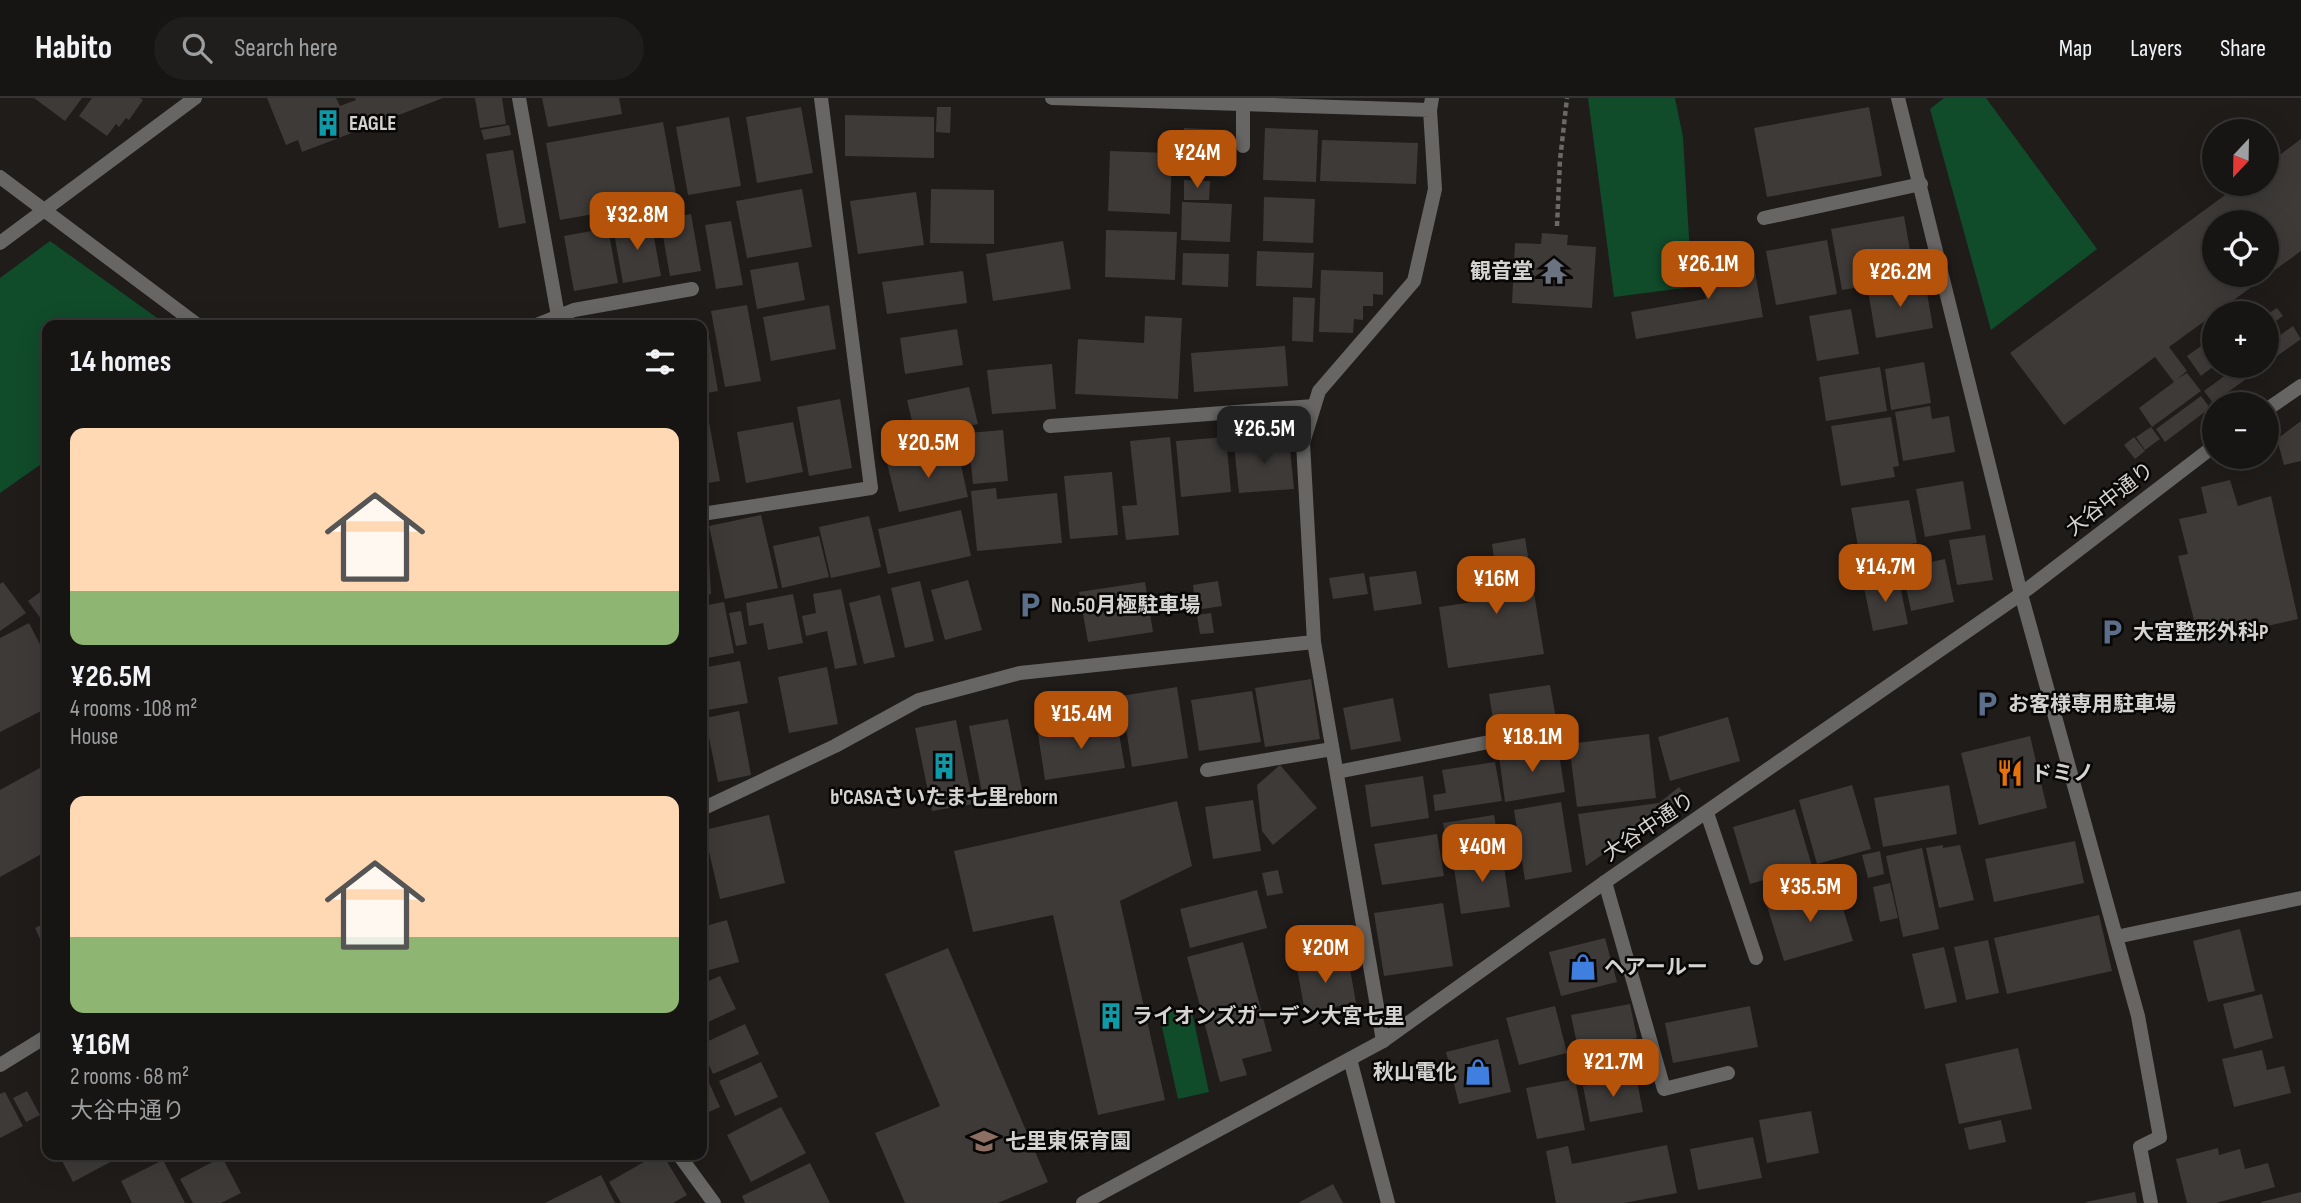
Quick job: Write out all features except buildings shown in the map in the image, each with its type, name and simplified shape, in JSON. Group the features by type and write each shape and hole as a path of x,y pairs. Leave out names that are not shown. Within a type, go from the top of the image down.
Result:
{"street":[{"path":"519,98 558,316"},
{"path":"707,513 871,488 821,98"},
{"path":"1052,98 1183,100 1243,104 1431,104 1436,189 1414,282 1319,391 1303,443 1314,642 1383,1041"},
{"path":"1898,98 2021,594 2138,1016 2160,1137 2140,1147 2151,1203"},
{"path":"0,243 192,99"},
{"path":"1243,104 1243,146"},
{"path":"0,177 191,320"},
{"path":"1764,218 1921,184"},
{"path":"548,320 574,310 692,289"},
{"path":"2279,401 2301,386"},
{"path":"1050,426 1314,406"},
{"name":"大谷中通り","path":"1083,1203 1383,1041 1605,882 2021,594 2202,455"},
{"path":"707,807 835,746 919,700 1020,673 1314,642"},
{"path":"1337,772 1489,742"},
{"path":"1207,770 1332,749"},
{"path":"1707,813 1756,958"},
{"path":"1605,882 1664,1089 1728,1073"},
{"path":"2116,937 2301,898"},
{"path":"0,1065 42,1039"},
{"path":"1350,1059 1388,1203"},
{"path":"683,1160 714,1203"}],"path":[{"path":"1557,226 1560,160 1567,98"}],"green space":[{"path":"1588,98 1675,98 1683,137 1692,287 1614,297"},
{"path":"1944,98 1986,98 2097,249 1991,330 1930,109"},
{"path":"50,241 160,320 42,320 42,464 0,493 0,278"},
{"path":"1191,1007 1209,1092 1178,1099 1159,1014"}],"place":[{"name":"EAGLE","path":"328,123"},
{"name":"観音堂","path":"1554,271"},
{"name":"No.50月極駐車場","path":"1030,605"},
{"name":"大宮整形外科P","path":"2112,632"},
{"name":"お客様専用駐車場","path":"1987,704"},
{"name":"b'CASAさいたま七里reborn","path":"944,766"},
{"name":"ドミノ","path":"2010,773"},
{"name":"ヘアールー","path":"1583,967"},
{"name":"ライオンズガーデン大宮七里","path":"1111,1016"},
{"name":"秋山電化","path":"1478,1072"},
{"name":"七里東保育園","path":"984,1141"}]}
